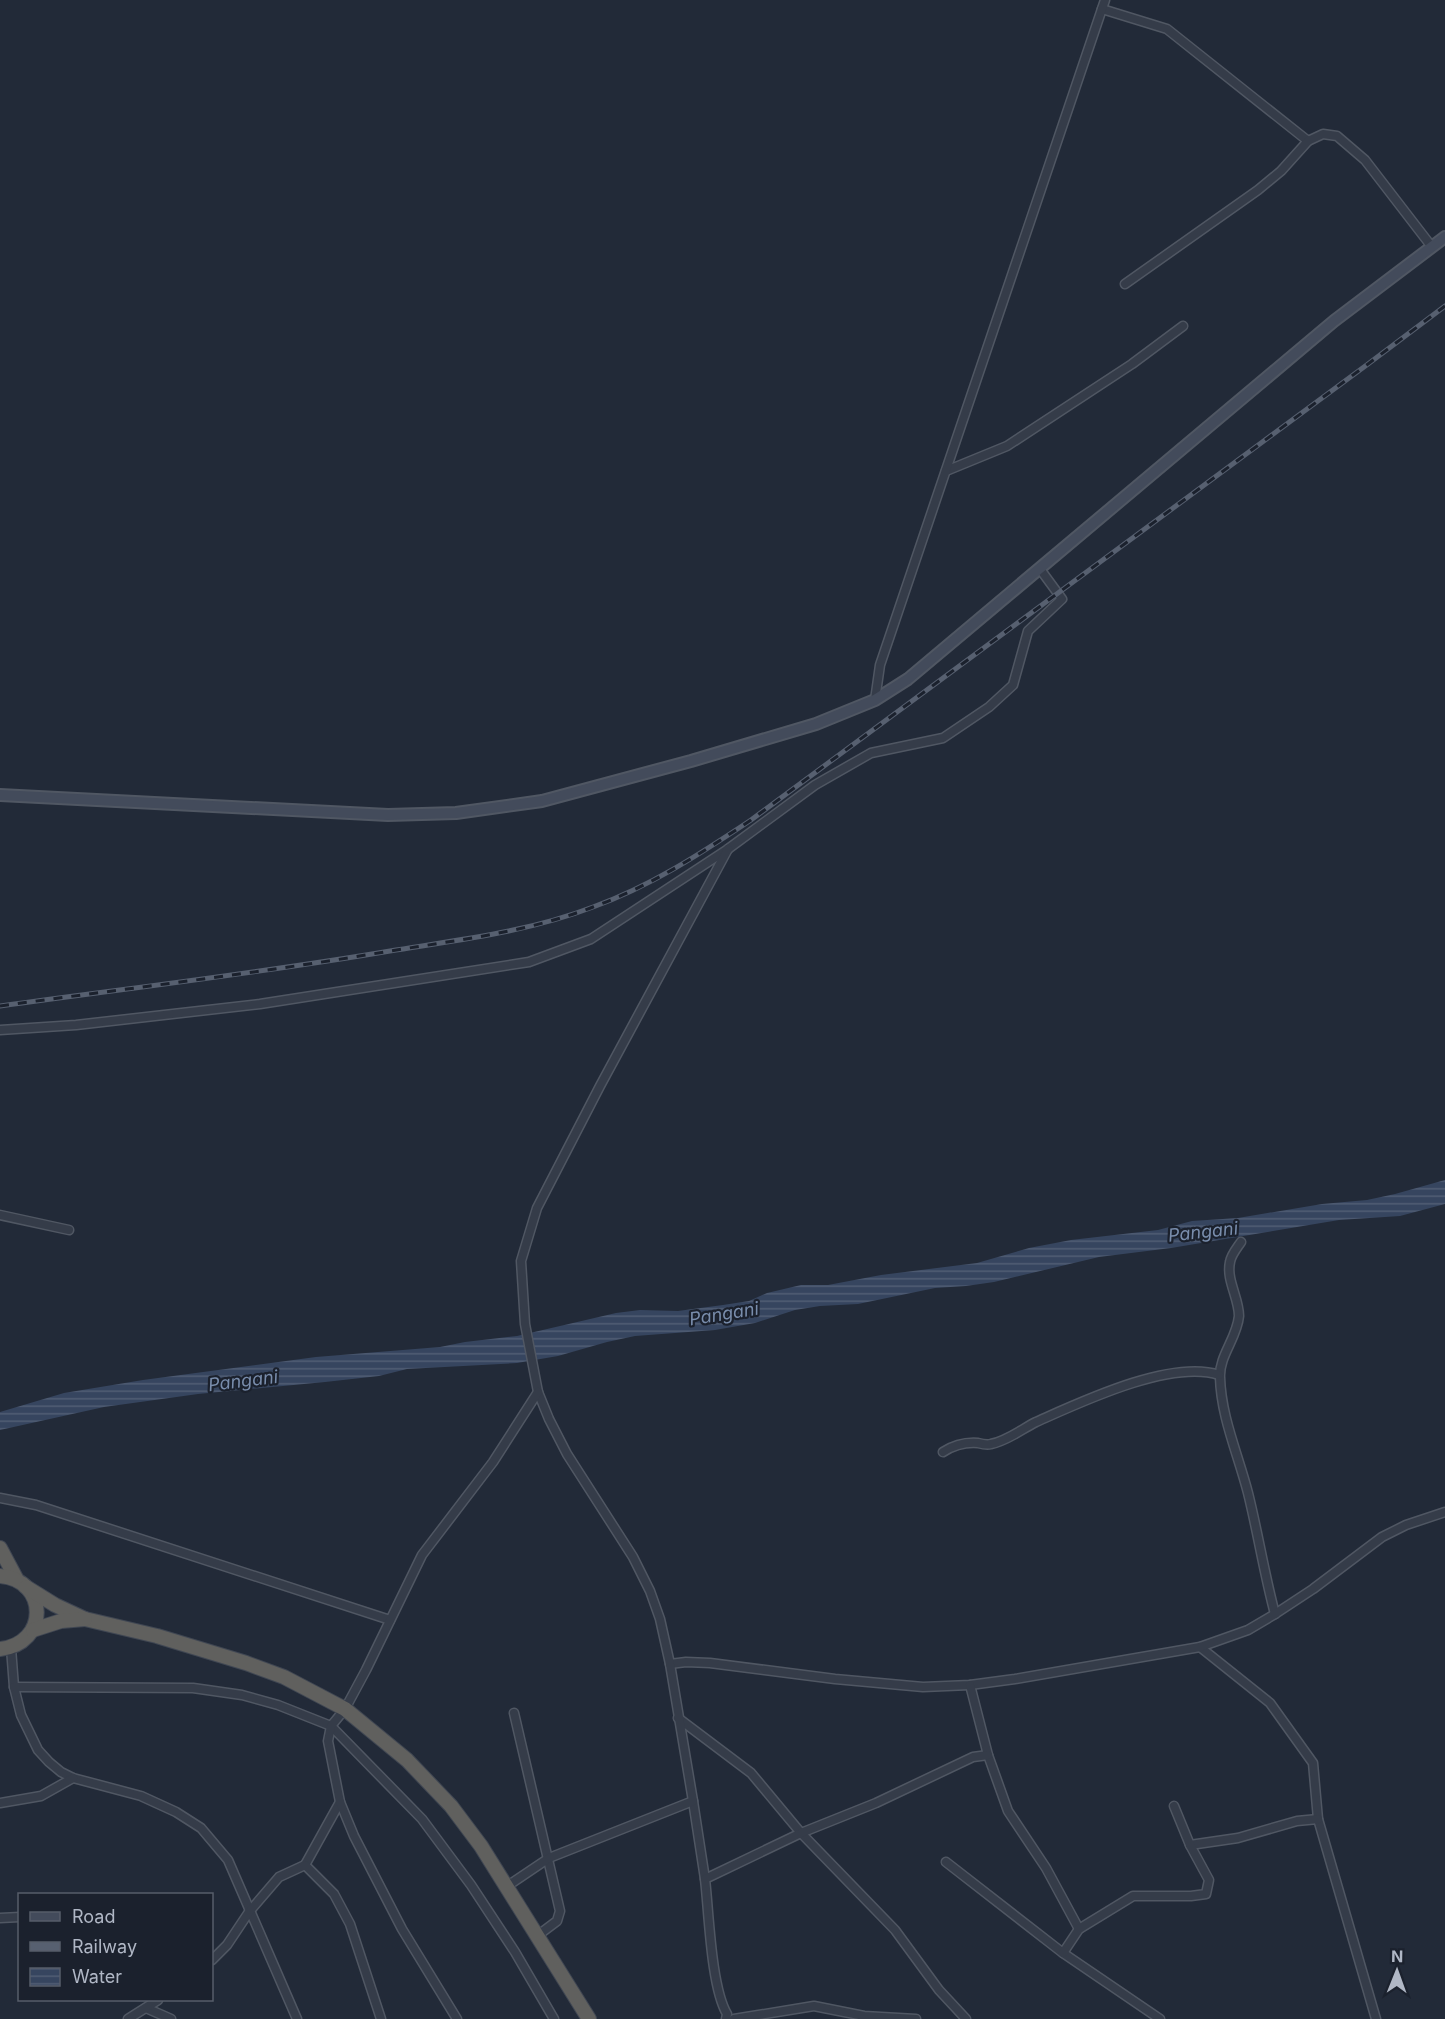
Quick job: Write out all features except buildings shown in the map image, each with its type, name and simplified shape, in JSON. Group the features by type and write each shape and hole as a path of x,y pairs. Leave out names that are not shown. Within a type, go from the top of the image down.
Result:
{"highway":[{"path":"0,1548 33,1596 37,1608 37,1619 33,1630 24,1641 5,1649"},
{"path":"0,1576 22,1583 55,1605 84,1619 157,1636 246,1663 284,1677 345,1709 407,1760 451,1806 481,1846 590,2019"},
{"path":"33,1630 61,1622 84,1619"}],"main road":[{"path":"0,795 388,815 456,813 542,801 691,761 816,723 875,700 908,679 1334,321 1445,237"}],"street":[{"path":"875,700 880,665 1105,0"},
{"path":"1102,9 1167,29 1308,141"},
{"path":"1125,284 1258,190 1281,171 1308,141 1323,134 1336,136 1365,159 1432,247"},
{"path":"946,471 1007,446 1132,364 1183,326"},
{"path":"0,1030 76,1025 260,1004 529,962 591,939 728,849 815,786 871,753 943,738 989,707 1013,685 1028,631 1062,599 1040,569"},
{"path":"726,2019 727,2014 722,2006 716,1979 705,1879 693,1801 660,1619 633,1557 567,1454 538,1392 525,1324 521,1261 537,1208 728,849"},
{"path":"0,1215 69,1230"},
{"path":"1241,1242 1233,1255 1229,1268 1239,1315 1219,1375 1227,1421 1247,1491 1275,1614"},
{"path":"943,1452 965,1443 990,1445 1083,1403 1149,1378 1190,1371 1211,1372 1219,1375"},
{"path":"457,2019 402,1929 359,1845 340,1802 328,1741 330,1726 345,1709 422,1555 493,1462 538,1392"},
{"path":"0,1498 36,1505 390,1620"},
{"path":"670,1665 686,1662 710,1663 883,1685 923,1687 970,1685 1073,1670 1200,1647 1248,1630 1275,1614 1313,1589 1382,1537 1406,1525 1445,1512"},
{"path":"1200,1647 1270,1703 1313,1763 1318,1819 1376,2019"},
{"path":"5,1649 21,1715 38,1750 61,1772 73,1778 141,1796 176,1812 201,1828 228,1860 297,2019"},
{"path":"970,1685 988,1755 1008,1811 1046,1868 1079,1929"},
{"path":"14,1687 193,1688 242,1695 278,1705 330,1726 422,1819 471,1884 515,1952 554,2019"},
{"path":"514,1713 560,1911 557,1921 537,1936"},
{"path":"678,1718 751,1773 801,1833 896,1930 939,1990 966,2019"},
{"path":"705,1879 801,1833 876,1803 973,1757 988,1755"},
{"path":"0,1803 41,1796 73,1778"},
{"path":"506,1887 549,1858 693,1801"},
{"path":"213,1959 227,1945 249,1912 279,1878 305,1865 340,1802"},
{"path":"1063,1953 1079,1929 1133,1896 1206,1894 1209,1880 1190,1845 1174,1806"},
{"path":"1190,1845 1238,1838 1297,1821 1318,1819"},
{"path":"946,1862 1063,1953 1160,2019"},
{"path":"305,1865 334,1894 350,1924 381,2019"},
{"path":"0,1918 18,1917"},
{"path":"128,2019 156,2001"},
{"path":"734,2019 814,2006 863,2018 916,2019"},
{"path":"146,2008 171,2019"}],"water":[{"name":"Pangani","path":"1445,1180 1445,1204 1400,1216 1339,1220 1171,1248 1099,1257 994,1282 935,1288 858,1304 795,1310 755,1323 715,1330 635,1336 558,1356 517,1363 407,1369 379,1376 198,1394 104,1407 0,1430 0,1412 64,1393 316,1357 440,1347 517,1336 616,1313 640,1310 678,1311 749,1301 767,1293 801,1285 828,1285 881,1275 977,1263 1029,1248 1071,1240 1158,1230 1192,1221 1238,1218 1322,1204 1367,1200"}],"railway":[{"path":"0,1006 293,966 493,934 568,916 635,889 694,857 751,820 1445,306"}]}
